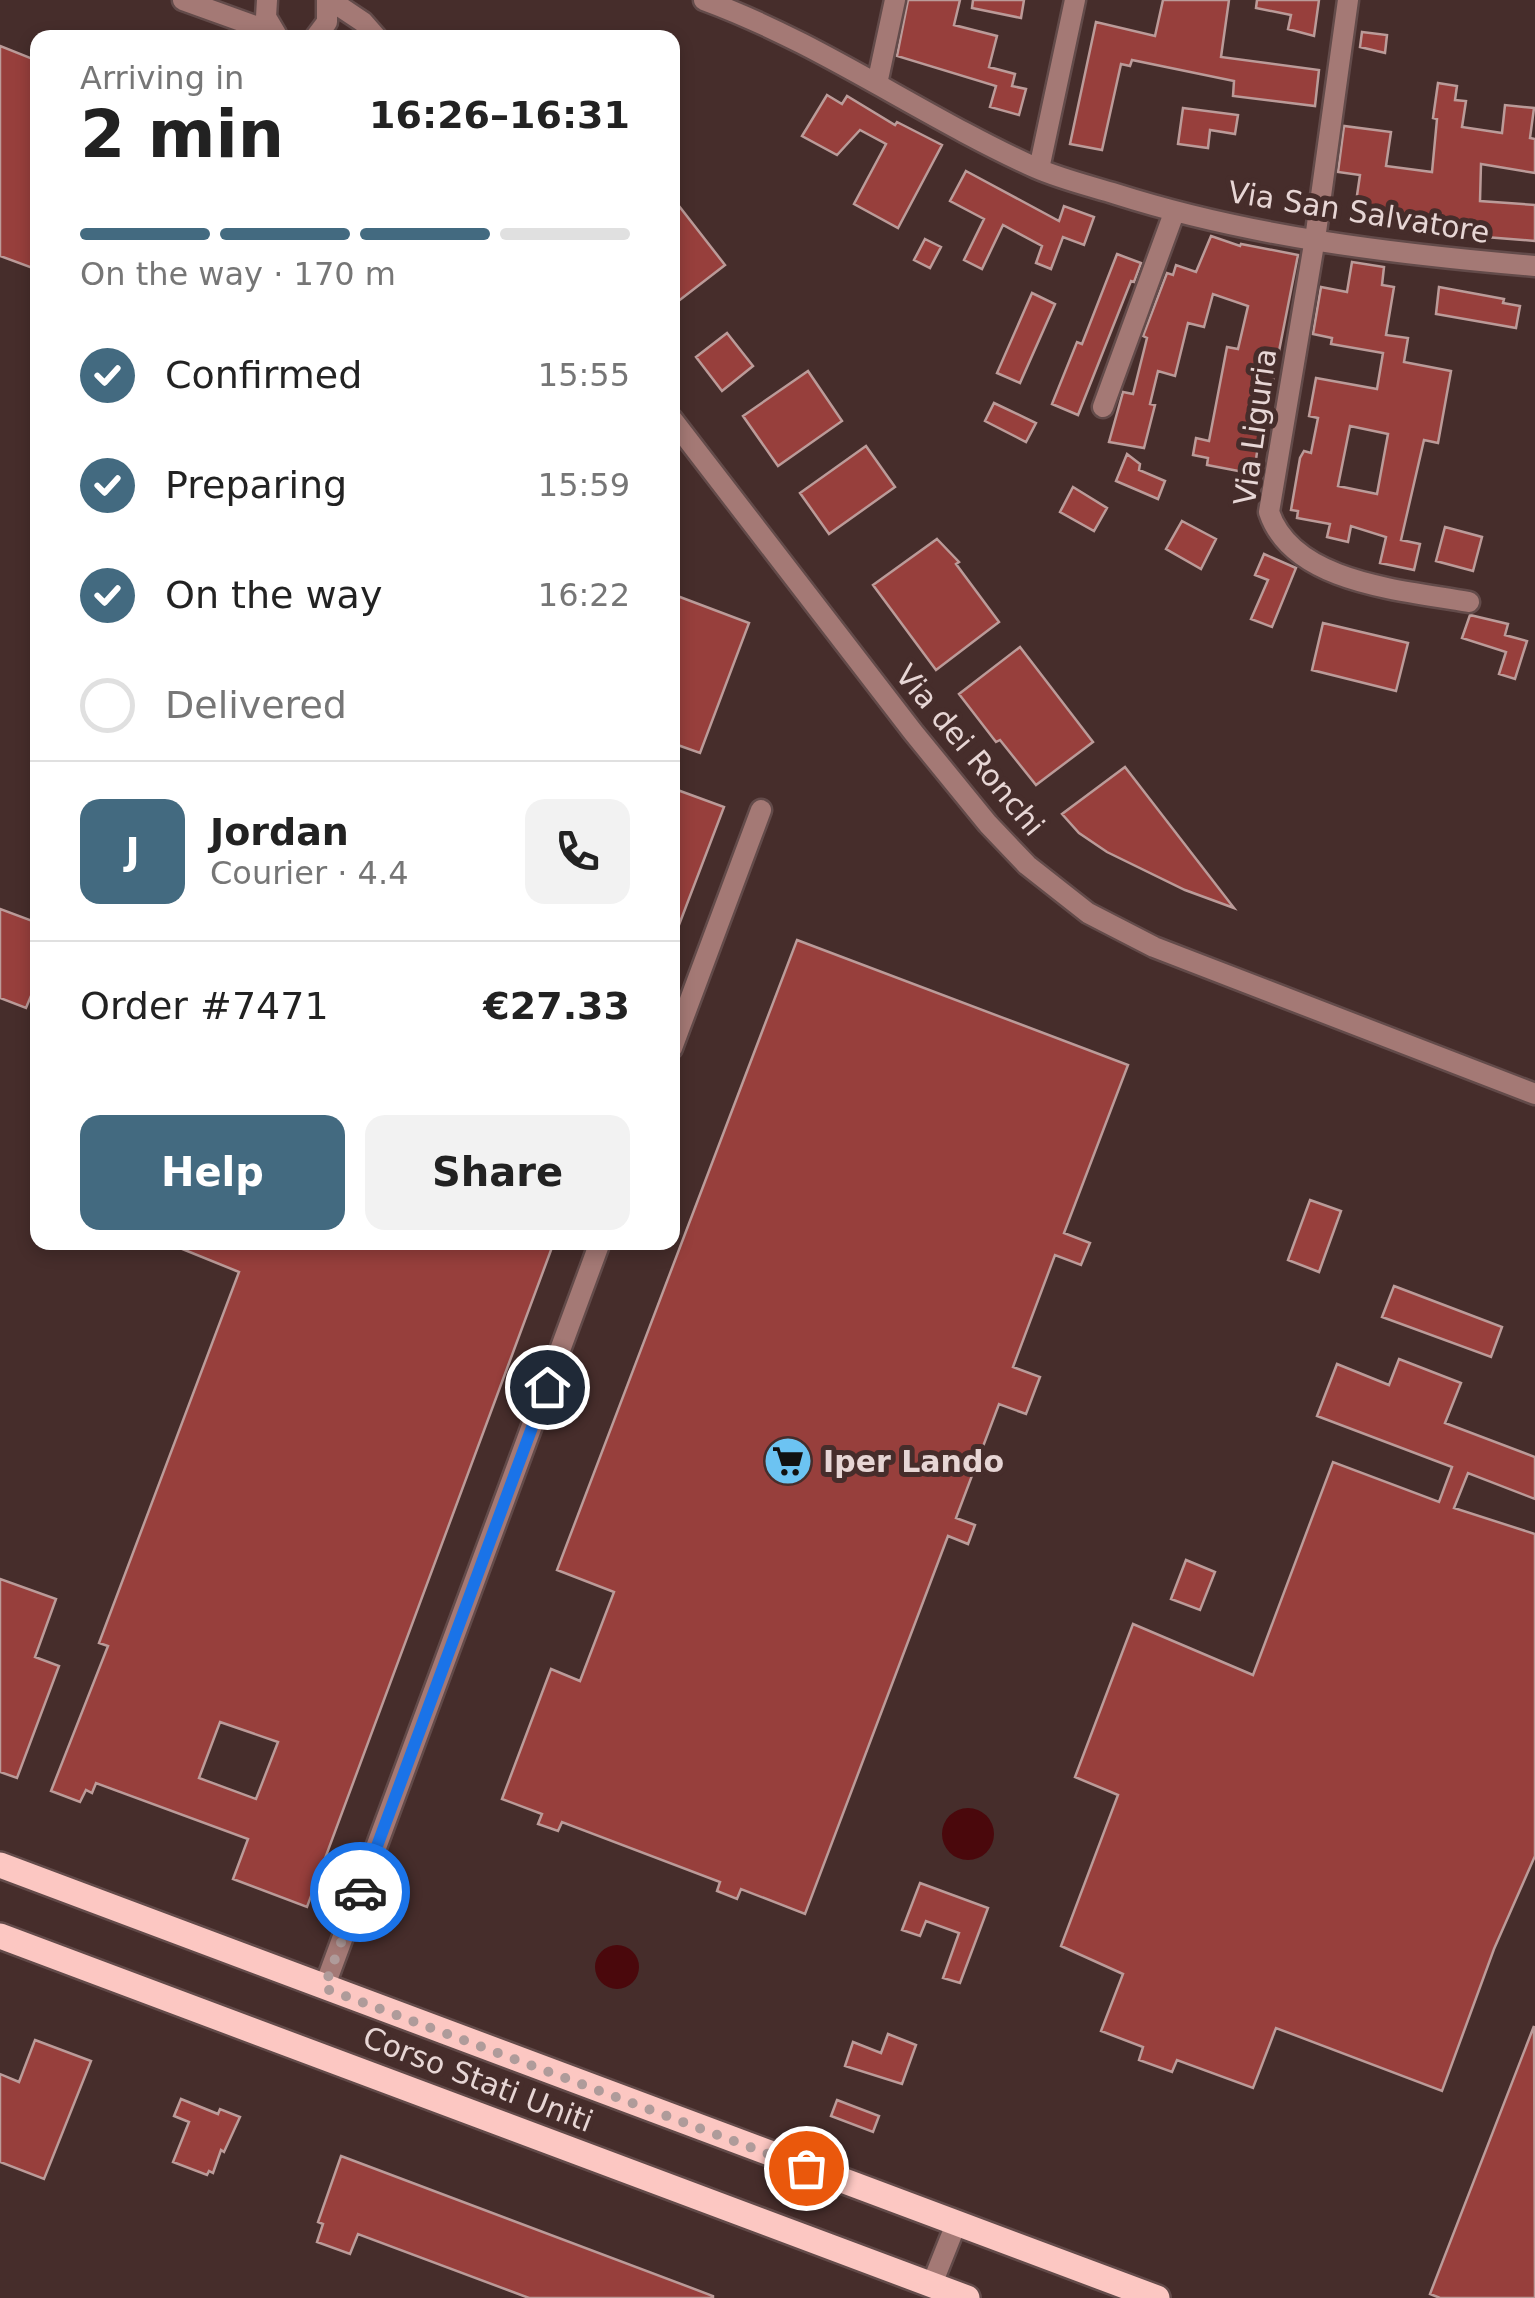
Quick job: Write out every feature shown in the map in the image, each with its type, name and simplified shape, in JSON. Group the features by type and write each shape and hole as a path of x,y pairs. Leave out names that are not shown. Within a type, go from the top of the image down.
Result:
{"main road":[{"name":"Corso Stati Uniti","path":"0,1865 1157,2298"},
{"name":"Corso Stati Uniti","path":"0,1936 967,2298"}],"street":[{"path":"183,0 263,30"},
{"path":"267,0 266,16 273,30"},
{"path":"321,30 327,22 329,0 370,30"},
{"path":"877,84 894,0"},
{"path":"1038,169 1075,0"},
{"name":"Via Liguria","path":"1348,0 1269,512 1276,532 1296,554 1318,566 1378,586 1469,602"},
{"name":"Via San Salvatore","path":"710,1 808,46 1038,169 1174,212 1314,240 1428,257 1535,266"},
{"path":"1102,407 1174,212"},
{"name":"Via dei Ronchi","path":"680,430 926,748 988,824 1042,877 1088,912 1154,946 1535,1094"},
{"path":"680,1026 760,810"},
{"path":"324,1988 597,1250"},
{"path":"932,2284 956,2224"}],"shaded area":[{"path":"968,1808 987,1815 994,1834 987,1853 968,1860 949,1853 942,1834 949,1815"},
{"path":"617,1945 633,1951 639,1967 633,1983 617,1989 601,1983 595,1967 601,1951"}],"building":[{"path":"908,0 960,0 954,25 997,36 989,67 1015,74 1012,86 1026,89 1019,115 990,107 996,86 897,56"},
{"path":"973,0 1024,0 1021,18 972,8"},
{"path":"1163,0 1229,0 1221,57 1319,70 1315,106 1233,96 1234,81 1132,60 1130,66 1121,64 1102,150 1070,144 1096,22 1155,36"},
{"path":"1257,0 1319,0 1314,36 1288,29 1291,15 1256,8"},
{"path":"1362,32 1387,35 1385,53 1360,47"},
{"path":"0,46 30,58 30,267 0,256"},
{"path":"1438,83 1457,86 1455,100 1466,101 1462,127 1502,133 1505,105 1534,108 1530,138 1535,139 1535,173 1481,164 1480,201 1535,205 1535,241 1448,234 1448,226 1424,226 1425,218 1355,209 1360,175 1338,172 1344,126 1391,132 1386,166 1432,172"},
{"path":"827,95 842,104 847,96 895,125 897,122 942,145 898,228 854,204 886,144 860,130 837,155 802,136"},
{"path":"1183,108 1238,115 1235,134 1210,130 1208,148 1178,144"},
{"path":"966,171 1059,221 1064,206 1094,217 1084,245 1063,237 1051,269 1036,263 1042,246 1003,225 982,269 964,260 984,219 950,201"},
{"path":"680,207 725,265 680,300"},
{"path":"1211,236 1240,246 1298,255 1266,417 1262,416 1254,474 1207,465 1208,458 1193,455 1196,438 1209,441 1227,347 1238,349 1248,306 1213,294 1204,327 1188,323 1175,376 1158,371 1150,404 1155,405 1144,448 1109,442 1123,392 1133,394 1147,338 1143,336 1167,273 1173,275 1176,265 1196,272"},
{"path":"925,239 941,247 930,268 914,260"},
{"path":"1117,254 1141,263 1078,415 1052,404 1077,342 1082,344"},
{"path":"1352,262 1384,267 1382,285 1394,287 1386,335 1408,338 1404,362 1451,371 1438,443 1424,440 1401,540 1420,544 1414,570 1380,563 1386,537 1351,526 1348,542 1327,537 1330,524 1297,518 1298,511 1291,510 1300,458 1304,451 1311,453 1318,418 1309,416 1316,378 1377,389 1383,353 1331,344 1332,338 1313,334 1321,287 1347,292","holes":["1350,426 1388,434 1377,494 1338,486"]},
{"path":"1439,287 1504,299 1503,303 1520,306 1516,328 1436,314"},
{"path":"1032,293 1055,304 1020,383 997,373"},
{"path":"727,333 753,366 722,391 696,357"},
{"path":"808,371 842,421 778,466 743,416"},
{"path":"994,403 1036,423 1026,442 985,421"},
{"path":"866,446 895,487 829,534 800,493"},
{"path":"1127,454 1140,464 1139,470 1165,481 1158,499 1116,481"},
{"path":"1073,487 1107,508 1094,531 1060,512"},
{"path":"1182,521 1216,539 1201,569 1166,549"},
{"path":"1445,527 1482,537 1473,571 1436,561"},
{"path":"937,539 959,562 956,564 999,622 936,670 873,585"},
{"path":"1264,554 1296,568 1272,627 1251,619 1268,580 1255,575"},
{"path":"680,597 749,623 700,753 680,746"},
{"path":"1470,615 1508,624 1505,635 1527,641 1515,679 1499,674 1506,652 1462,638"},
{"path":"1323,623 1408,643 1396,691 1312,670"},
{"path":"1020,647 1093,742 1036,785 959,694"},
{"path":"1125,767 1234,908 1185,890 1107,852 1079,833 1062,814"},
{"path":"680,791 724,807 680,922"},
{"path":"0,909 30,920 30,998 26,1008 0,998"},
{"name":"Iper Lando","path":"797,940 1128,1065 1064,1233 1090,1243 1081,1265 1055,1255 1013,1367 1040,1377 1026,1414 999,1404 956,1518 975,1525 968,1544 948,1536 805,1914 741,1889 737,1899 717,1891 720,1882 562,1822 558,1831 538,1824 542,1814 502,1799 551,1669 580,1681 614,1592 557,1570"},
{"path":"1310,1200 1341,1211 1319,1272 1288,1260"},
{"path":"185,1250 551,1250 307,1907 233,1879 248,1839 96,1783 92,1793 86,1790 80,1802 51,1791 108,1646 99,1643 239,1272","holes":["220,1722 278,1742 256,1799 199,1778"]},
{"path":"1394,1286 1502,1327 1491,1357 1382,1317"},
{"path":"1399,1359 1461,1383 1445,1423 1535,1457 1535,1499 1468,1473 1454,1508 1535,1534 1535,1856 1494,1949 1442,2091 1276,2028 1253,2088 1177,2060 1172,2072 1139,2060 1143,2047 1101,2031 1123,1974 1061,1946 1118,1795 1075,1777 1133,1624 1253,1675 1333,1462 1439,1502 1452,1467 1317,1416 1337,1364 1389,1385"},
{"path":"1186,1560 1215,1572 1200,1610 1171,1599"},
{"path":"0,1579 56,1599 35,1657 59,1666 17,1778 0,1772"},
{"path":"920,1883 988,1908 960,1983 943,1978 959,1933 926,1921 920,1936 902,1930"},
{"path":"1534,2026 1535,2298 1440,2298 1430,2294"},
{"path":"888,2034 916,2045 902,2084 845,2066 853,2042 881,2053"},
{"path":"35,2040 91,2061 44,2179 0,2162 0,2074 19,2082"},
{"path":"181,2099 218,2114 220,2109 240,2117 213,2173 209,2171 207,2175 173,2162 189,2122 174,2116"},
{"path":"837,2100 879,2116 873,2132 831,2116"},
{"path":"341,2156 713,2298 529,2298 358,2234 350,2254 317,2242 323,2224 318,2222"}],"way so far":[{"path":"360,1892 324,1988 806,2168"}],"place":[{"name":"Iper Lando","path":"788,1461"}],"route":[{"path":"360,1892 547,1387"}]}
